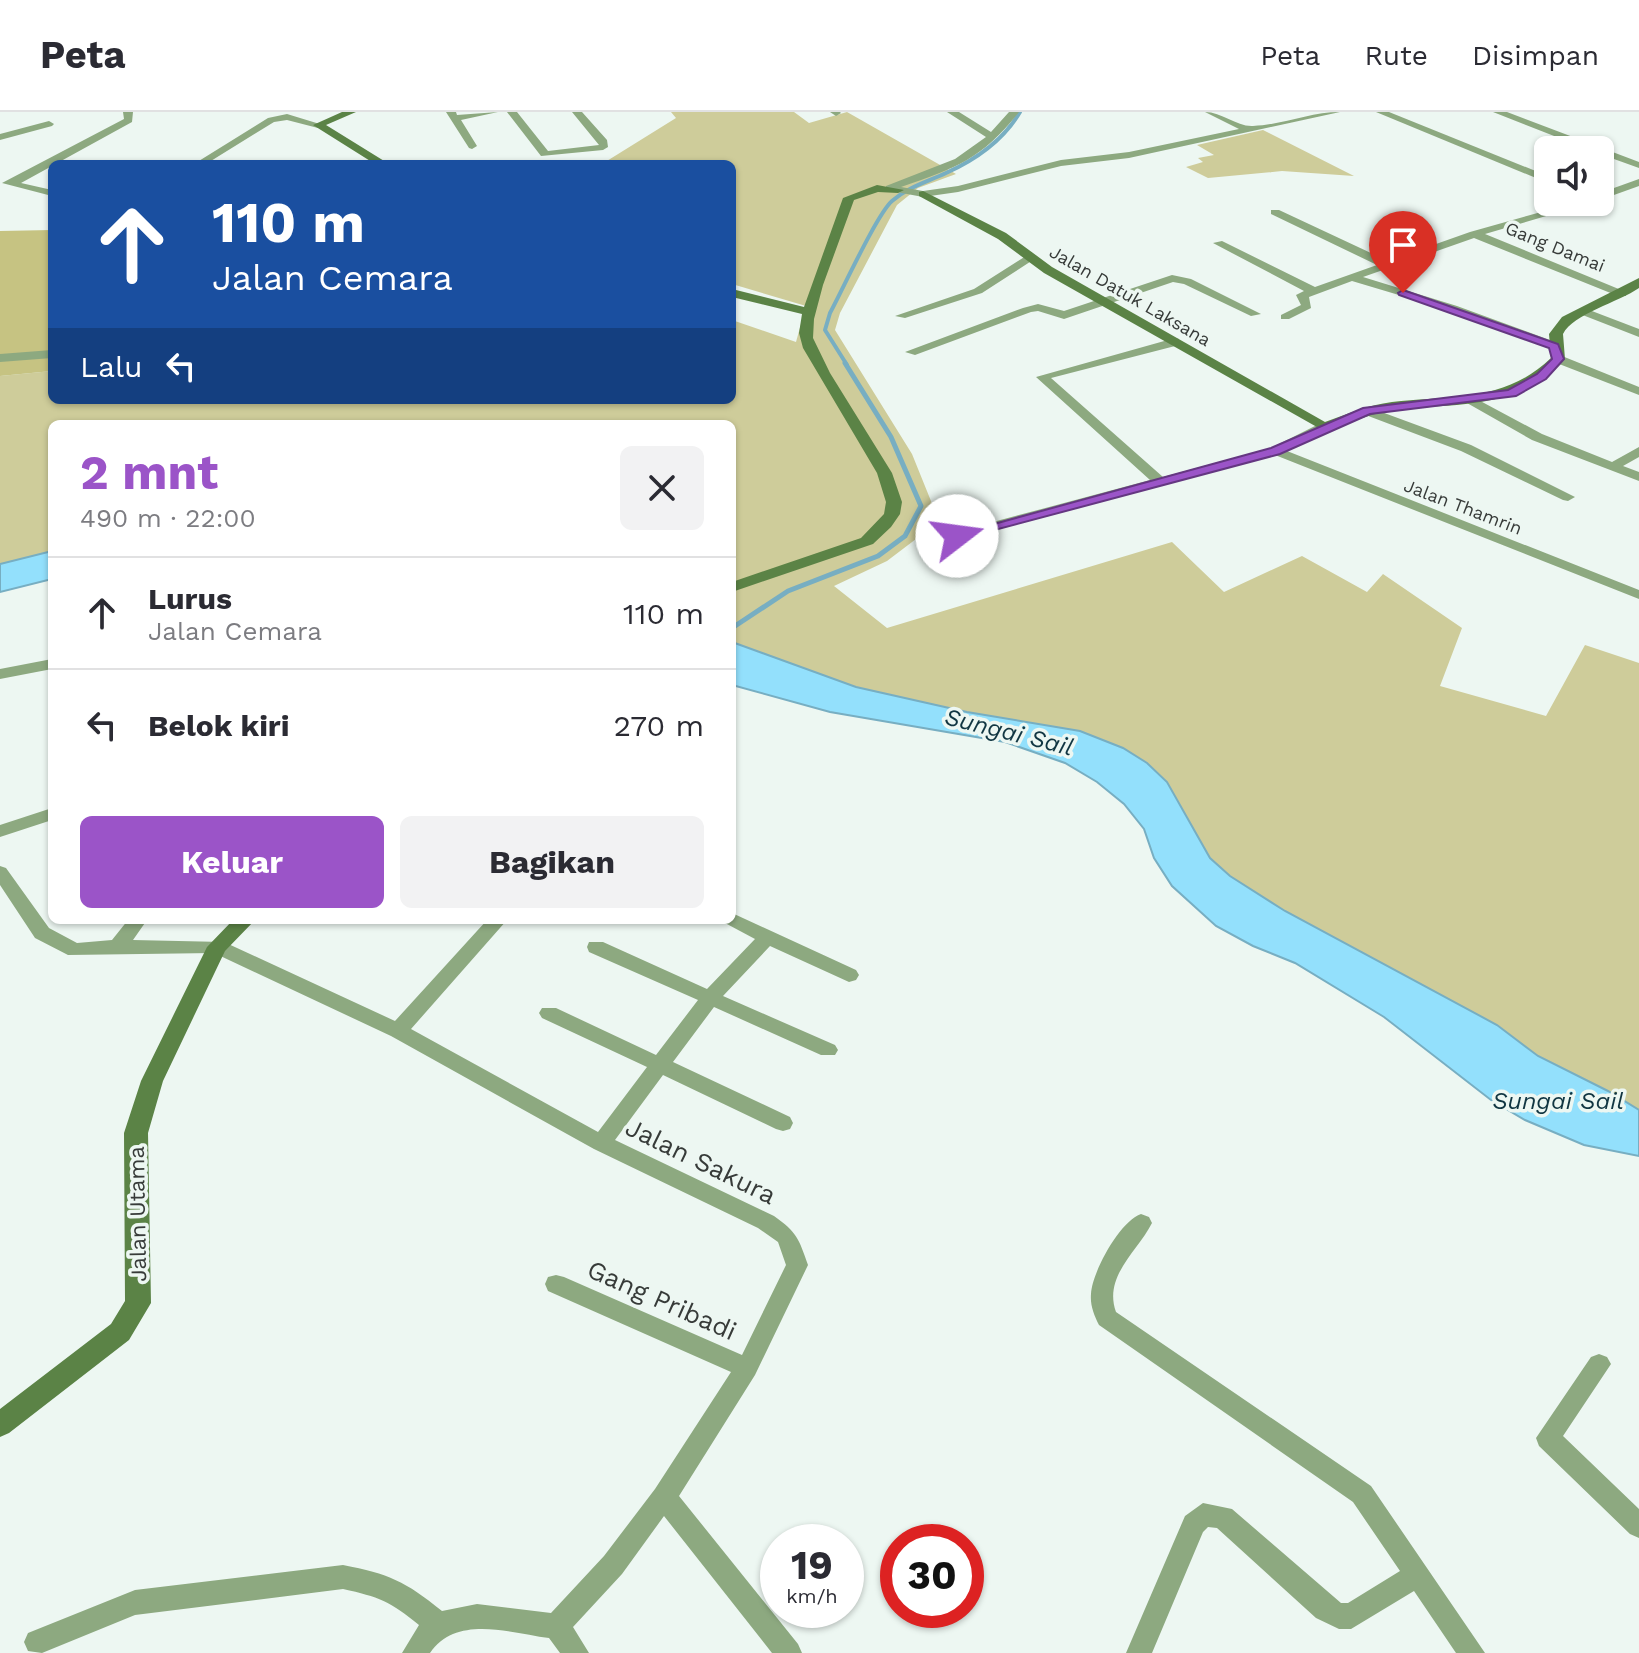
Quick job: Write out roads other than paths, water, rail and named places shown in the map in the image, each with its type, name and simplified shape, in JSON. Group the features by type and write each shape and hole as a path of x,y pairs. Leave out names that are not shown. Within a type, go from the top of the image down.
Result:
{"street":[{"path":"50,160 129,120 128,112"},
{"path":"318,125 351,112"},
{"path":"472,146 453,115 493,112"},
{"path":"512,112 545,154 603,147 604,142 583,113"},
{"path":"952,112 994,138"},
{"path":"892,189 947,169 994,138 1014,112"},
{"path":"1210,112 1248,130"},
{"path":"1256,112 1280,124"},
{"path":"736,586 867,541 884,528 891,515 894,502 888,478 832,388 806,336 810,312 849,198 865,191 892,189 922,194 984,184 1061,163 1129,155 1335,112"},
{"path":"1381,112 1534,174"},
{"path":"1498,112 1562,136"},
{"path":"207,160 271,120 287,117 318,125 372,160"},
{"path":"0,137 49,124"},
{"path":"1614,156 1639,165"},
{"path":"6,182 48,161"},
{"path":"6,182 48,192"},
{"path":"1614,192 1639,182"},
{"name":"Jalan Datuk Laksana","path":"922,194 1002,236 1030,258 1103,302 1324,427"},
{"path":"1275,212 1387,265"},
{"path":"1285,317 1307,306 1302,295 1474,234 1539,216"},
{"name":"Gang Damai","path":"1474,234 1622,294"},
{"path":"1218,243 1314,291"},
{"path":"901,316 978,291 1030,258"},
{"path":"911,352 1027,310 1038,307 1064,315 1172,278 1179,278 1255,314"},
{"path":"1354,278 1453,308 1639,391"},
{"path":"957,536 1276,451 1324,427 1368,411 1512,393 1542,377 1556,353 1560,325 1567,318 1622,294 1639,282"},
{"path":"736,294 810,312"},
{"path":"1584,312 1639,333"},
{"path":"1159,481 1042,377 1175,342"},
{"path":"0,358 48,354"},
{"path":"1471,400 1537,437 1639,477"},
{"path":"1368,411 1466,448 1568,497"},
{"name":"Jalan Thamrin","path":"1276,451 1639,595"},
{"path":"1614,466 1639,451"},
{"path":"0,674 48,665"},
{"path":"0,831 48,815"},
{"path":"0,872 42,933 75,950 118,946 217,947"},
{"path":"736,921 849,975"},
{"path":"118,946 135,924"},
{"name":"Jalan Utama","path":"0,1425 120,1332 138,1303 136,1133 152,1081 217,947 241,924"},
{"path":"398,1031 494,924"},
{"path":"601,1143 710,998 767,937"},
{"name":"Jalan Sakura","path":"217,947 398,1031 601,1143 766,1222 787,1237 797,1265 747,1368 664,1497 613,1565 556,1626"},
{"path":"596,947 828,1050"},
{"path":"549,1013 783,1123"},
{"path":"1141,1223 1116,1254 1106,1277 1103,1307 1107,1318 1362,1494 1472,1653"},
{"name":"Gang Pribadi","path":"556,1284 747,1368"},
{"path":"1599,1364 1548,1438 1639,1524"},
{"path":"664,1497 789,1653"},
{"path":"1139,1653 1194,1524 1203,1515 1212,1513 1223,1517 1325,1609 1339,1616 1351,1616 1417,1575"},
{"path":"37,1642 135,1603 343,1577 376,1584 402,1595 437,1624"},
{"path":"415,1653 437,1624 457,1616 556,1626 576,1653"}],"water":[{"path":"48,552 48,580 0,592 0,564"},
{"name":"Sungai Sail","path":"736,643 856,687 967,712 1080,731 1123,748 1147,763 1167,782 1210,858 1230,876 1285,911 1497,1025 1538,1056 1639,1110 1639,1156 1584,1145 1525,1120 1491,1100 1384,1017 1295,963 1253,946 1216,926 1172,886 1154,858 1144,829 1124,804 1097,782 1065,763 1005,742 830,712 736,686"}],"waterway":[{"path":"847,365 825,330 830,313 886,209 905,192 979,155 1006,132 1020,112"},
{"path":"736,625 788,591 878,556 905,536 921,506 891,437 845,363"}]}
